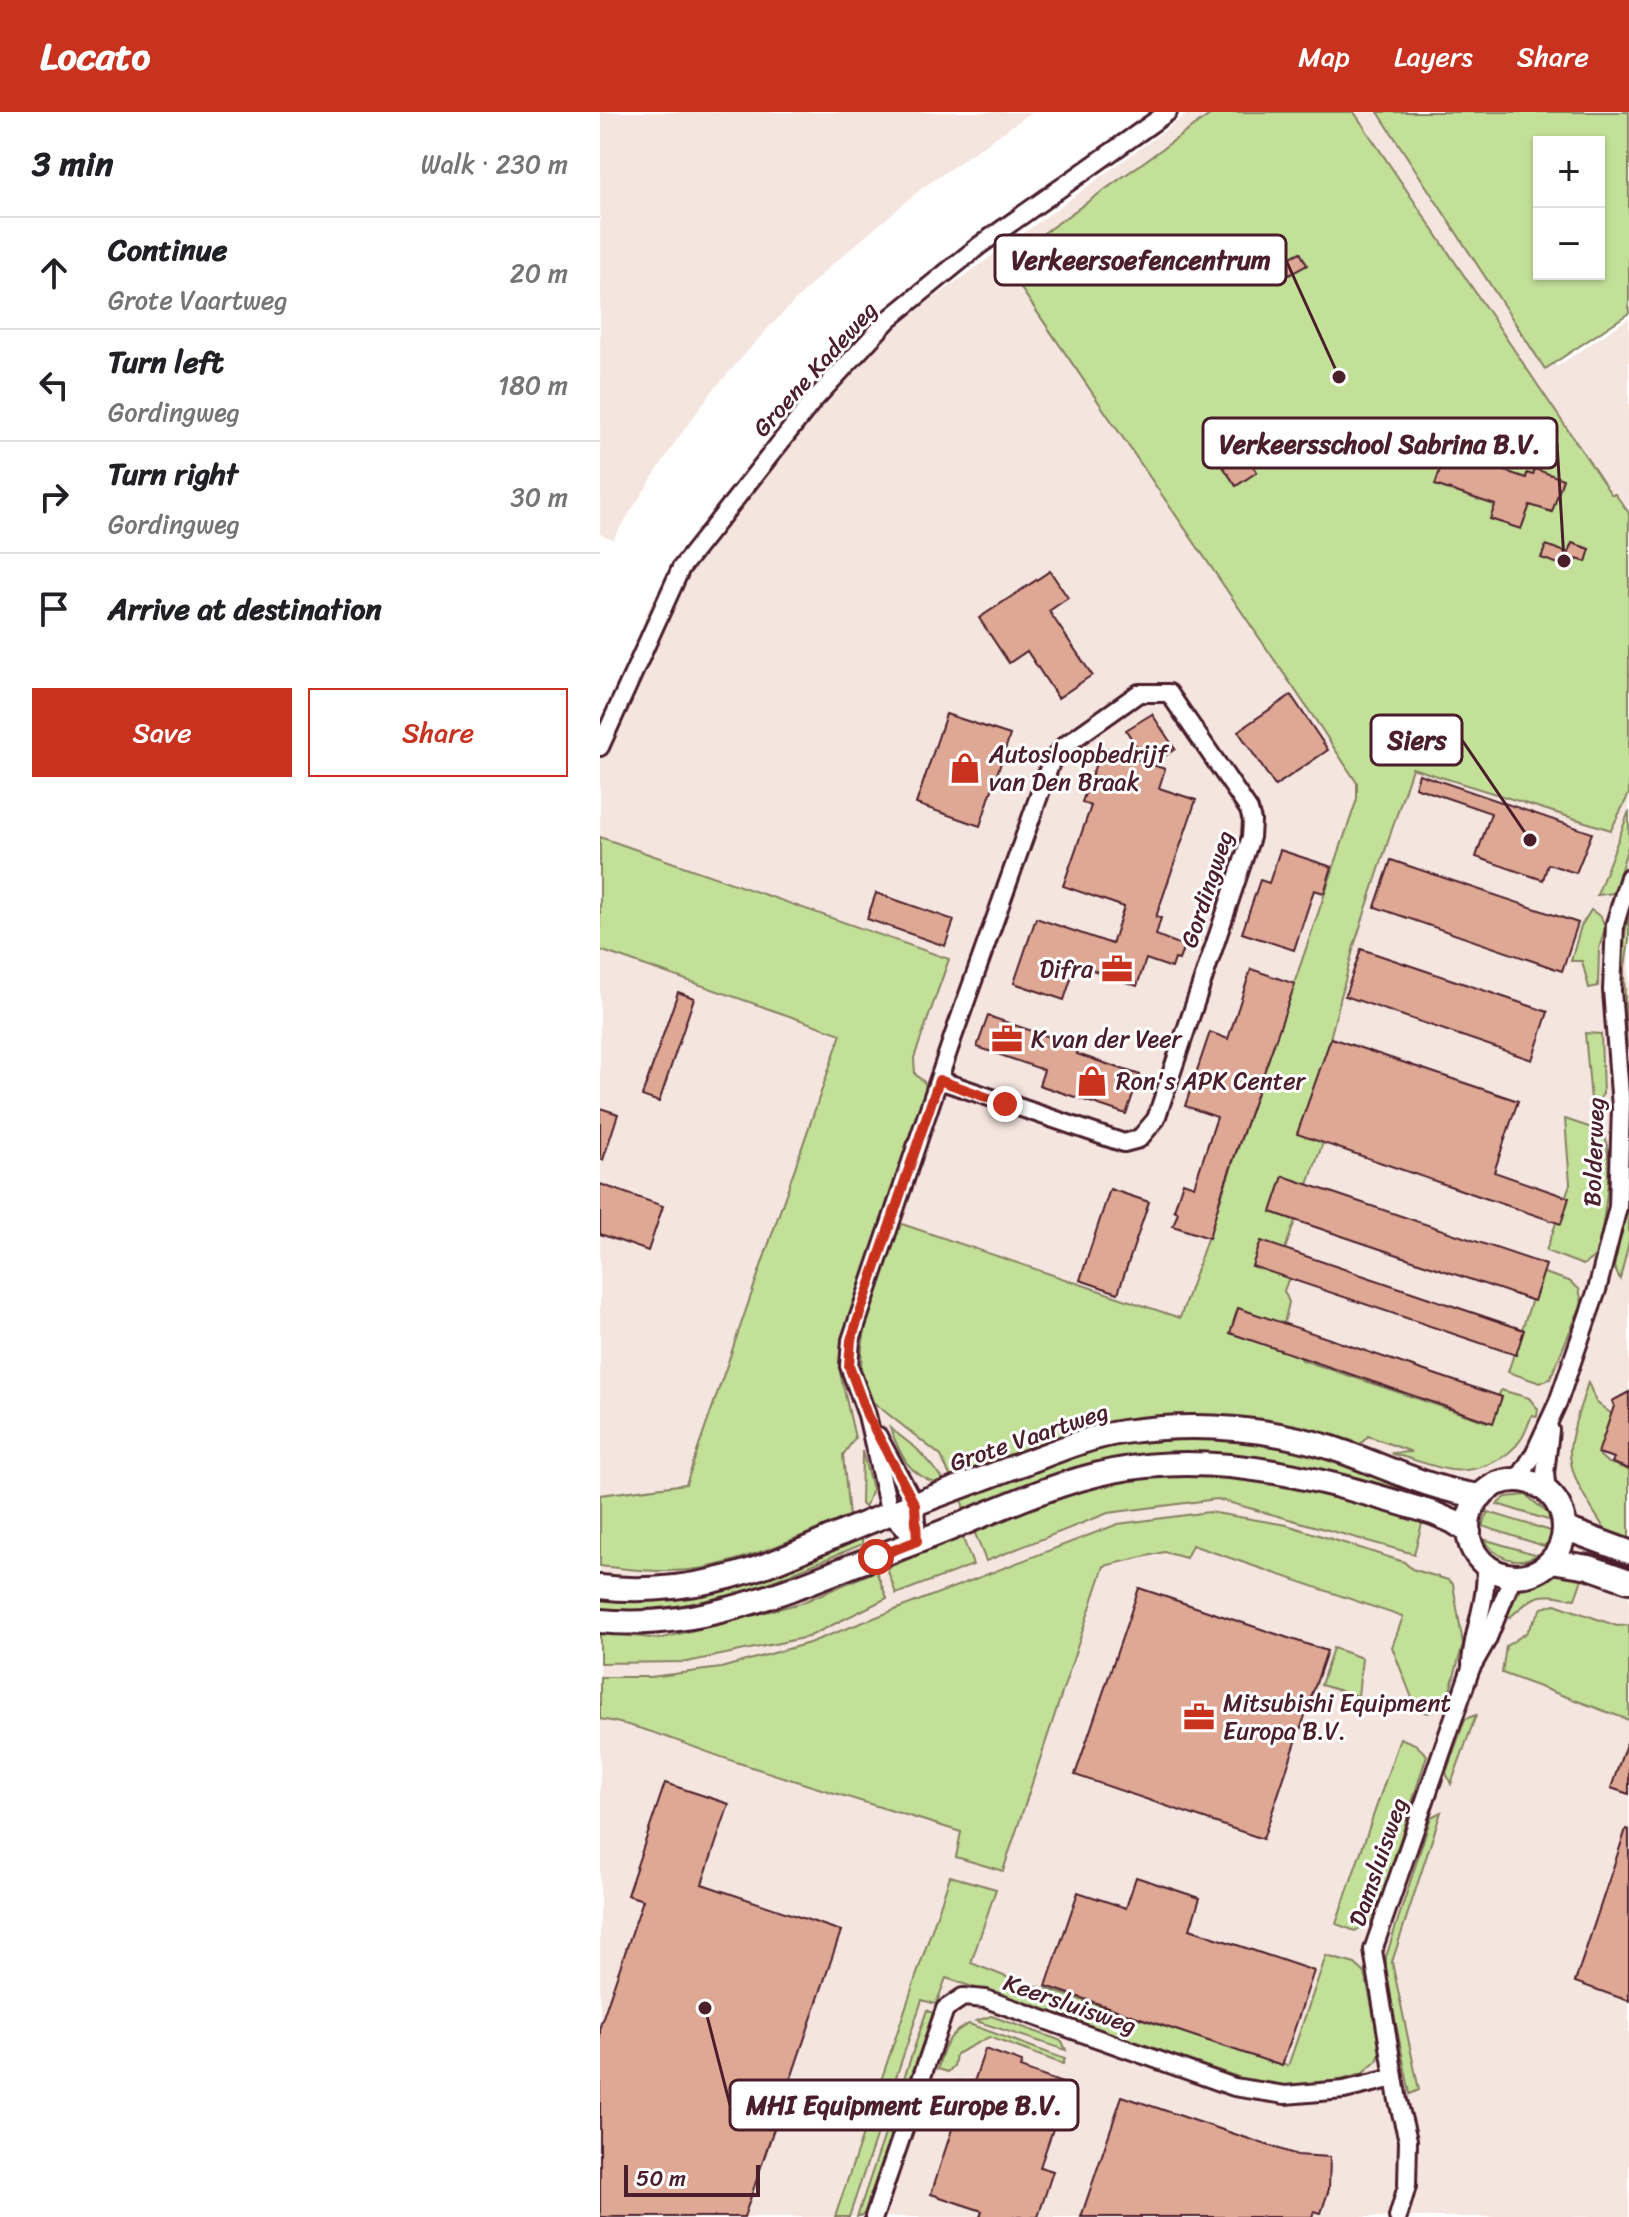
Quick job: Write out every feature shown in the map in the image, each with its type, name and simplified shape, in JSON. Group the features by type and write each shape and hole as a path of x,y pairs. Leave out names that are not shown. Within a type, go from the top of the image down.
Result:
{"main road":[{"name":"Grote Vaartweg","path":"600,1587 689,1585 750,1571 1071,1446 1119,1432 1164,1427 1238,1428 1271,1433 1330,1447 1442,1488 1481,1496"},
{"path":"600,1621 629,1624 694,1618 760,1601 1069,1483 1112,1471 1172,1463 1239,1466 1286,1474 1433,1513 1469,1532"},
{"path":"1518,1480 1538,1485 1547,1491 1556,1501 1564,1528 1563,1540 1551,1561 1540,1570 1513,1576 1485,1564 1473,1550 1469,1532 1469,1519 1481,1496 1497,1484 1518,1480"},
{"path":"1564,1528 1629,1552"},
{"path":"1551,1561 1589,1567 1629,1581"}],"street":[{"name":"Groene Kadeweg","path":"600,747 681,568 813,401 889,319 912,300 980,245 1168,112"},
{"name":"Gordingweg","path":"890,1514 867,1415 849,1366 851,1340 939,1080 1051,762 1064,746 1139,693 1169,693 1249,810 1252,821 1251,837 1156,1119 1139,1139 1124,1143 939,1080"},
{"name":"Bolderweg","path":"1518,1480 1551,1421 1597,1290 1618,1207 1621,1107 1613,977 1615,924 1629,877"},
{"name":"Gordingweg","path":"867,1415 915,1505 917,1541"},
{"name":"Bolderweg","path":"1547,1491 1545,1474 1551,1421"},
{"path":"890,1514 917,1541"},
{"name":"Damsluisweg","path":"1471,1668 1473,1640 1487,1580 1485,1564"},
{"name":"Damsluisweg","path":"1398,2217 1407,2186 1408,2140 1394,2078 1373,1950 1471,1668 1487,1640 1513,1576"},
{"name":"Keersluisweg","path":"874,2217 945,2009 963,1997 986,1999 1234,2087 1285,2095 1344,2090 1394,2078"}],"shaded area":[{"path":"600,112 1032,112 921,189 827,269 769,327 714,389 678,438 613,539 600,534"},
{"path":"1190,112 1391,112 1556,367 1629,318 1629,2217 600,2217 600,735 651,603 810,388"}],"green space":[{"path":"1214,112 1354,112 1611,494 1615,494 1629,513 1629,794 1611,830 1412,768 1354,946 1318,1085 1332,1117 1284,1252 1297,1255 1284,1291 1289,1302 1283,1328 1302,1360 1487,1422 1501,1390 1529,1398 1538,1409 1537,1416 1532,1415 1522,1438 1509,1453 1471,1469 1444,1469 1396,1455 1391,1453 1412,1452 1368,1436 1356,1449 1275,1422 1194,1418 952,1480 941,1456 869,1399 861,1368 868,1314 899,1223 1180,1318 1357,799 1357,783 1323,731 1003,262"},
{"path":"1378,112 1629,112 1629,313 1545,369"},
{"path":"1629,811 1629,843 1614,893 1597,895"},
{"path":"600,837 949,959 914,1058 915,1074 928,1090 843,1343 839,1368 855,1438 843,1455 849,1516 760,1552 691,1570 652,1571 600,1566 600,1495 686,1484 841,1034 600,950"},
{"path":"1591,910 1601,917 1605,928 1599,949 1598,986 1589,988 1582,961 1571,961 1581,926"},
{"path":"1629,917 1624,973 1627,1049 1619,1021 1618,984"},
{"path":"1585,1033 1601,1034 1603,1094 1598,1101 1591,1100"},
{"path":"1565,1119 1604,1132 1607,1146 1607,1193 1598,1254 1583,1265 1546,1251 1570,1184"},
{"path":"1629,1172 1629,1242 1620,1279 1614,1267 1624,1220"},
{"path":"1541,1272 1569,1281 1579,1289 1582,1303 1550,1379 1540,1383 1508,1372"},
{"path":"1588,1382 1596,1402 1613,1415 1600,1456 1629,1470 1629,1545 1611,1540 1574,1473 1571,1441"},
{"path":"890,1428 917,1449 946,1482 939,1484 928,1480 913,1469 902,1456"},
{"path":"1216,1437 1327,1458 1434,1493 1429,1507 1323,1470 1236,1454 1190,1452 1120,1461 964,1511 962,1500 1074,1456 1122,1444"},
{"path":"862,1451 872,1489 865,1508 861,1504"},
{"path":"1157,1472 1219,1473 1293,1484 1423,1520 1414,1554 1217,1499 1108,1513 986,1561 974,1531 1079,1490"},
{"path":"1526,1495 1550,1515 1548,1520 1497,1504 1506,1497"},
{"path":"1209,1512 1287,1525 1404,1562 1412,1569 1453,1584 1463,1644 1448,1698 1441,1708 1428,1713 1409,1708 1412,1698 1392,1647 1403,1617 1192,1545 1186,1558 1164,1552 1104,1566 1003,1871 956,1857 961,1832 739,1763 653,1732 600,1719 600,1677 650,1677 721,1668 809,1643 1118,1524"},
{"path":"1488,1512 1551,1531 1550,1540 1544,1546 1482,1526"},
{"path":"962,1536 973,1565 896,1594 887,1568"},
{"path":"861,1538 863,1544 745,1592 646,1613 600,1612 600,1597 823,1553"},
{"path":"1483,1539 1538,1555 1522,1560 1508,1559 1494,1551"},
{"path":"876,1571 887,1598 808,1637 687,1662 600,1663 600,1632 659,1639 801,1603"},
{"path":"1565,1571 1584,1573 1575,1599 1539,1596 1510,1617 1505,1615 1522,1587"},
{"path":"1555,1604 1617,1626 1629,1625 1629,1720 1502,1673 1506,1646 1526,1633 1542,1608"},
{"path":"1333,1648 1362,1658 1358,1696 1321,1685"},
{"path":"1476,1715 1451,1784 1446,1773 1465,1719"},
{"path":"1400,1738 1415,1744 1427,1755 1375,1919 1355,1931 1336,1924"},
{"path":"1441,1812 1392,1962 1419,2090 1410,2094 1386,1974 1386,1957 1431,1817"},
{"path":"950,1876 996,1889 971,1963 1019,1982 1288,2066 1326,1956 1355,1964 1365,1973 1381,2051 1377,2061 1362,2074 1338,2081 1281,2088 1250,2081 946,1978 936,2004 922,2000 849,2217 835,2217"},
{"path":"927,2010 933,2013 864,2214 857,2217"},
{"path":"991,2016 1062,2041 1066,2050 976,2021"},
{"path":"969,2024 1065,2059 1063,2064 989,2037 956,2054 954,2066 948,2072 938,2069 948,2042"}],"building":[{"path":"1300,252 1307,265 1289,275 1281,262"},
{"path":"1450,440 1483,451 1479,462 1505,471 1526,478 1527,473 1533,475 1535,469 1563,479 1552,512 1530,505 1521,529 1490,519 1495,505 1435,485"},
{"path":"1239,444 1257,472 1236,486 1218,459"},
{"path":"1572,543 1590,549 1586,562 1577,559 1573,569 1541,558 1546,545 1568,553"},
{"path":"1050,571 1068,598 1049,611 1092,675 1058,698 1027,651 1009,663 979,618"},
{"path":"1291,695 1328,750 1275,786 1238,731"},
{"path":"946,714 1010,735 980,826 916,804"},
{"path":"1152,714 1175,749 1152,765 1165,769 1159,788 1196,800 1156,917 1161,918 1156,935 1184,946 1179,960 1175,959 1172,968 1146,959 1137,986 1076,964 1064,1000 1014,983 1036,918 1112,944 1124,907 1063,886 1091,806 1082,802 1102,747 1147,763 1126,730"},
{"path":"1419,774 1592,833 1576,873 1548,864 1543,880 1476,857 1491,813 1415,787"},
{"path":"1280,850 1332,867 1324,893 1314,890 1294,950 1242,933 1260,880 1269,883"},
{"path":"1391,860 1578,923 1562,971 1375,907"},
{"path":"876,893 954,920 945,946 867,919"},
{"path":"1361,949 1548,1012 1532,1060 1345,996"},
{"path":"1251,969 1295,984 1221,1195 1209,1238 1173,1226 1178,1212 1174,1210 1183,1182 1194,1186 1217,1117 1185,1106 1210,1032 1228,1039"},
{"path":"678,992 694,998 659,1102 642,1096"},
{"path":"988,1016 1079,1047 1077,1054 1140,1075 1126,1114 1039,1085 1044,1070 977,1047"},
{"path":"1331,1038 1518,1101 1494,1172 1569,1198 1561,1224 1297,1134"},
{"path":"600,1108 618,1114 603,1160 600,1159"},
{"path":"1283,1176 1546,1265 1534,1301 1271,1212"},
{"path":"600,1184 663,1206 648,1251 600,1234"},
{"path":"1110,1189 1149,1202 1118,1293 1080,1280"},
{"path":"1261,1241 1524,1330 1516,1355 1252,1266"},
{"path":"1238,1308 1502,1397 1493,1423 1230,1333"},
{"path":"1629,1392 1629,1469 1612,1463 1614,1458 1598,1453 1614,1406 1612,1401"},
{"path":"1139,1588 1327,1651 1263,1839 1075,1775"},
{"path":"1626,1744 1629,1745 1629,1794 1611,1788"},
{"path":"665,1783 729,1804 702,1884 841,1931 744,2217 600,2217 600,2026 643,1900 627,1895"},
{"path":"1626,1829 1629,1830 1629,2001 1575,1982"},
{"path":"1136,1877 1200,1898 1190,1929 1314,1971 1282,2066 1046,1986 1078,1892 1126,1908"},
{"path":"985,2049 1022,2062 1020,2068 1068,2085 1040,2167 1053,2171 1038,2217 980,2217 982,2211 931,2194 953,2126 946,2124 960,2081 973,2085"},
{"path":"1122,2096 1297,2155 1330,2157 1329,2189 1321,2213 1314,2211 1312,2217 1081,2217"}],"place":[{"name":"Verkeersoefencentrum","path":"1339,377"},
{"name":"Verkeersschool Sabrina B.V.","path":"1564,561"},
{"name":"Autosloopbedrijf van Den Braak","path":"965,768"},
{"name":"Siers","path":"1530,840"},
{"name":"Difra","path":"1117,969"},
{"name":"K van der Veer","path":"1007,1039"},
{"name":"Ron's APK Center","path":"1092,1081"},
{"name":"Mitsubishi Equipment Europa B.V.","path":"1199,1717"},
{"name":"MHI Equipment Europe B.V.","path":"705,2008"}],"route":[{"path":"876,1557 917,1541 915,1505 867,1415 849,1366 851,1340 939,1080 1005,1104"}]}
